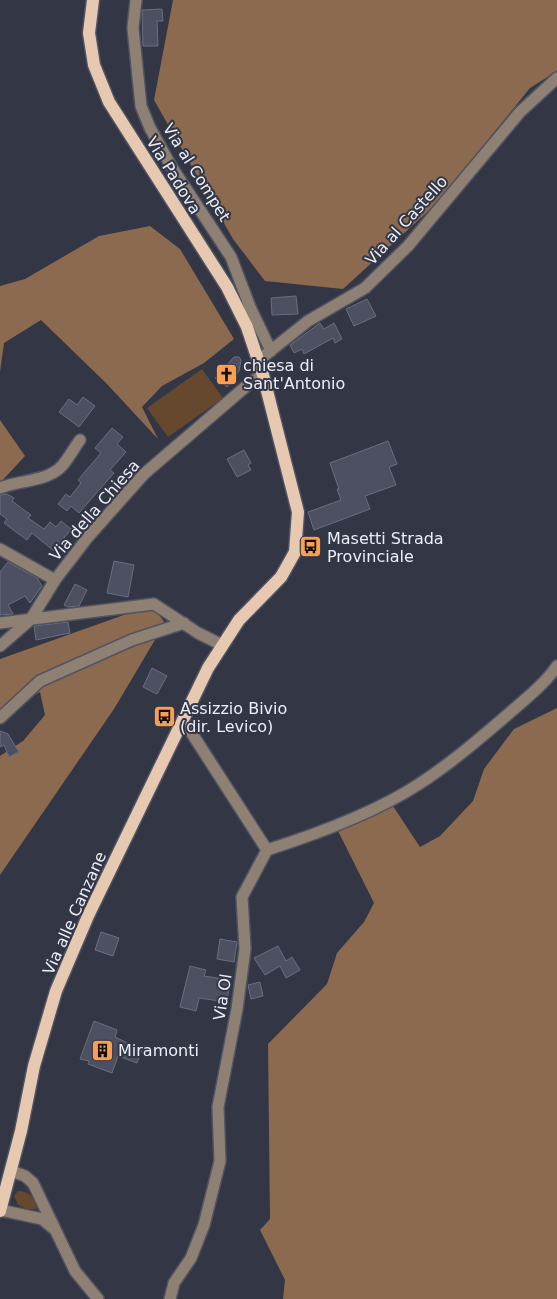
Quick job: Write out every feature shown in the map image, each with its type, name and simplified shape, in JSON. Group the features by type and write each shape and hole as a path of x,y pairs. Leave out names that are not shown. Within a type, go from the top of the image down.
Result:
{"main road":[{"name":"Via Padova","path":"93,0 90,33 94,65 109,102 227,287 247,326 263,375"},
{"name":"Via alle Canzane","path":"0,1210 11,1171 34,1066 56,991 88,916 182,721 222,645 239,620 281,577 295,552 298,512 263,375"}],"street":[{"name":"Via al Compet","path":"136,0 132,28 141,106 150,128 172,166 231,257 250,307 271,351"},
{"name":"Via al Castello","path":"259,360 308,321 364,288 372,281 408,246 520,112 557,78"},
{"name":"Via della Chiesa","path":"31,620 55,580 88,537 144,474 239,392 263,375"},
{"path":"0,488 14,482 45,477 62,466 80,440"},
{"path":"0,549 55,580"},
{"path":"0,623 154,604 222,645"},
{"path":"0,646 31,620"},
{"path":"0,718 40,682 132,640 184,623"},
{"path":"182,721 197,740 267,850 301,839 380,806 418,785 491,729 527,698 557,666"},
{"name":"Via Ol","path":"170,1299 174,1283 191,1258 204,1226 220,1161 218,1107 237,1009 245,949 242,897 267,850"},
{"path":"11,1171 25,1176 33,1183 75,1271 98,1299"},
{"path":"0,1210 42,1219 56,1231"}],"shaded area":[{"path":"173,0 557,0 557,71 530,88 436,204 343,289 265,281 233,239 154,100"},
{"path":"150,226 180,249 234,339 204,363 162,386 142,407 158,439 107,384 41,320 4,343 0,372 0,286 25,279 99,236"},
{"path":"202,369 223,398 168,437 147,408"},
{"path":"0,420 25,456 0,483"},
{"path":"152,605 165,623 114,709 0,875 0,756 23,741 45,715 40,692 0,711 0,659"},
{"path":"557,708 557,1299 283,1299 285,1280 260,1230 270,1219 268,1044 327,984 337,953 364,922 374,903 338,831 393,806 420,847 440,836 473,801 484,769 514,729"},
{"path":"18,1191 25,1192 31,1196 37,1209 27,1209 18,1205 14,1196"}],"building":[{"path":"162,9 163,21 157,21 158,46 143,46 142,10"},
{"path":"296,296 298,314 272,315 271,298"},
{"path":"367,299 376,316 354,326 346,309"},
{"path":"320,323 324,329 334,323 342,339 335,343 333,338 304,354 302,349 294,353 290,345"},
{"name":"chiesa di Sant'Antonio","path":"234,357 239,357 241,360 239,371 227,387 215,378"},
{"path":"83,397 95,406 79,427 59,412 69,399 77,405"},
{"path":"112,428 123,437 117,444 126,452 110,470 114,473 79,513 71,506 67,511 58,504 66,494 70,497 81,483 78,480 101,453 95,448"},
{"path":"388,441 397,464 389,467 396,485 365,496 370,509 314,530 308,512 341,500 330,463"},
{"path":"244,450 251,463 248,465 251,470 237,477 227,459"},
{"path":"7,494 14,498 12,501 31,515 28,518 44,529 50,522 56,527 61,521 71,529 54,551 32,533 27,540 4,523 7,519 0,514 0,495"},
{"path":"114,561 134,565 128,597 107,593"},
{"path":"8,562 37,578 42,586 30,603 25,596 8,605 13,614 0,615 0,572"},
{"path":"75,584 87,590 79,606 68,607 64,605"},
{"path":"68,622 70,633 36,640 34,626"},
{"path":"152,668 167,676 157,694 143,687"},
{"path":"0,731 8,734 19,752 9,757 4,745 0,747"},
{"path":"101,932 119,938 113,956 95,950"},
{"path":"220,939 237,942 234,962 217,959"},
{"path":"278,946 286,961 292,957 300,970 286,978 280,966 265,975 254,958"},
{"path":"190,966 206,970 204,976 230,980 227,1002 199,998 196,1011 180,1007"},
{"path":"260,982 263,996 251,999 248,985"},
{"name":"Miramonti","path":"94,1021 117,1030 115,1037 142,1050 137,1063 118,1056 112,1073 88,1064 89,1061 80,1059"}],"place":[{"name":"chiesa di Sant'Antonio","path":"227,374"},
{"name":"Masetti Strada Provinciale","path":"311,547"},
{"name":"Assizzio Bivio (dir. Levico)","path":"164,717"},
{"name":"Miramonti","path":"102,1050"}]}
